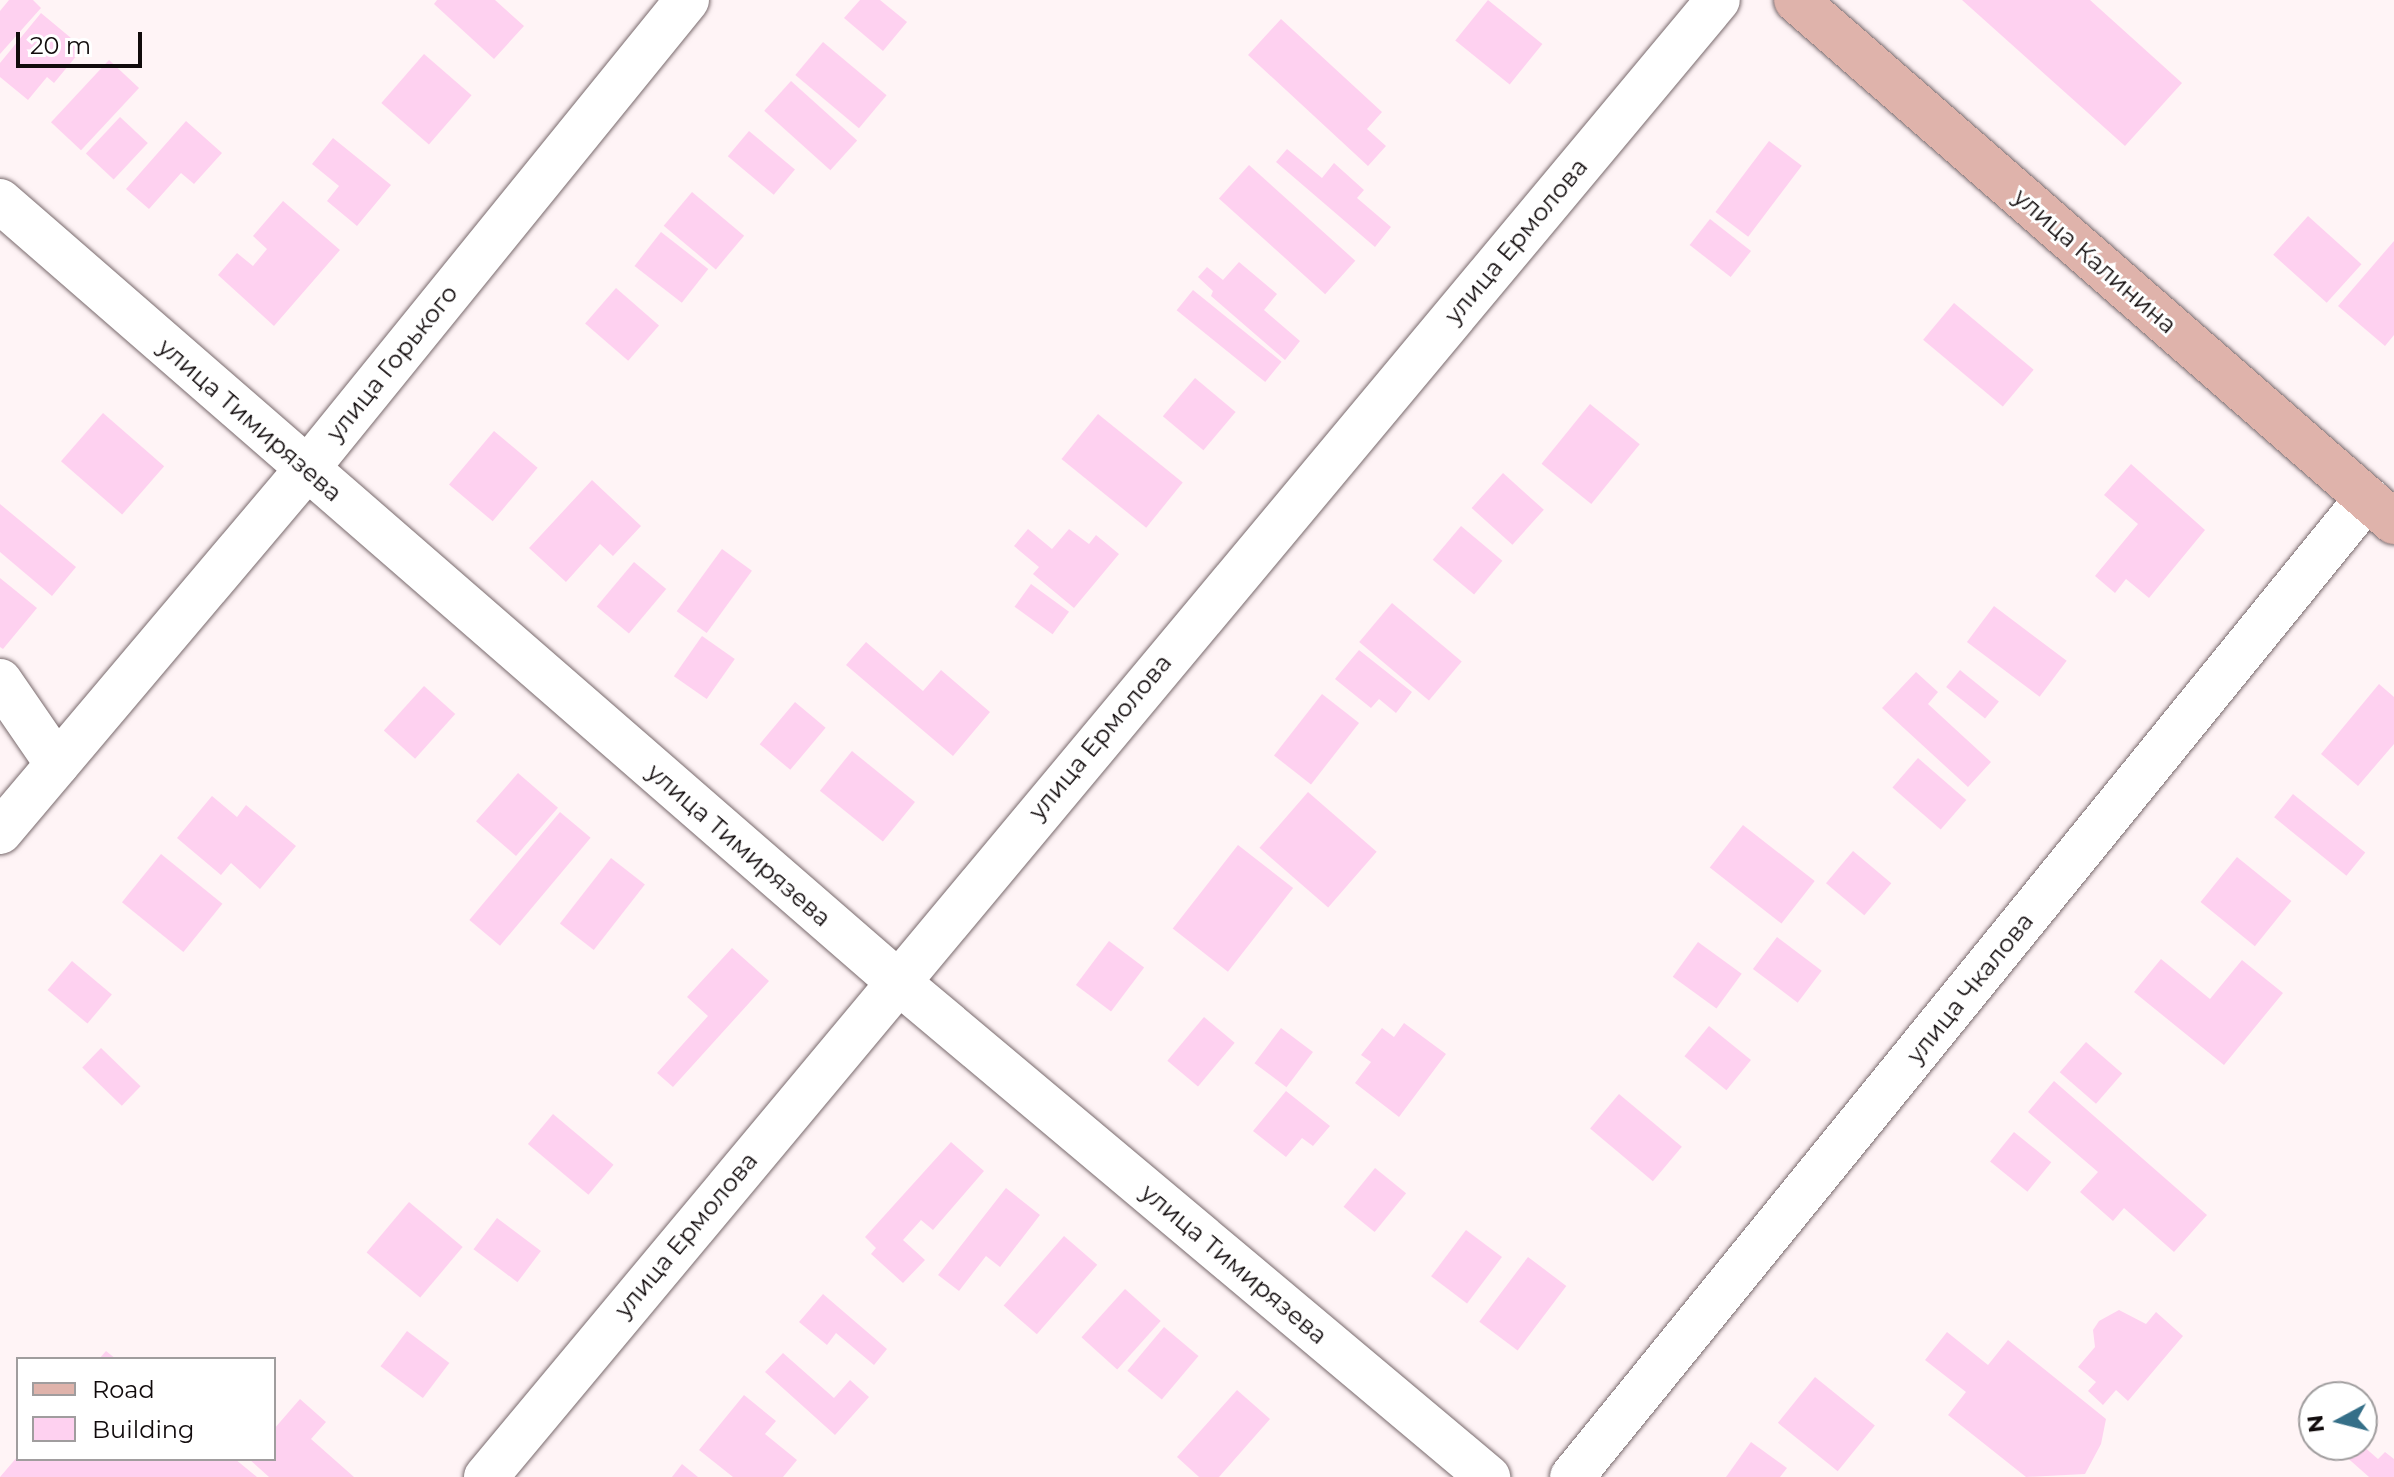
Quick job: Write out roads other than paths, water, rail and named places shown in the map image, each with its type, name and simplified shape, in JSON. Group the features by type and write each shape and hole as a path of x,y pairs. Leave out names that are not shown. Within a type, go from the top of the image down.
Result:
{"main road":[{"name":"улица Калинина","path":"1796,0 2380,510"}],"street":[{"name":"улица Горького","path":"0,832 306,470 687,0"},
{"name":"улица Ермолова","path":"486,1477 1718,0"},
{"name":"улица Тимирязева","path":"0,201 897,981 1488,1477"},
{"name":"улица Чкалова","path":"1572,1477 2380,510"},
{"path":"0,681 57,764"}]}
